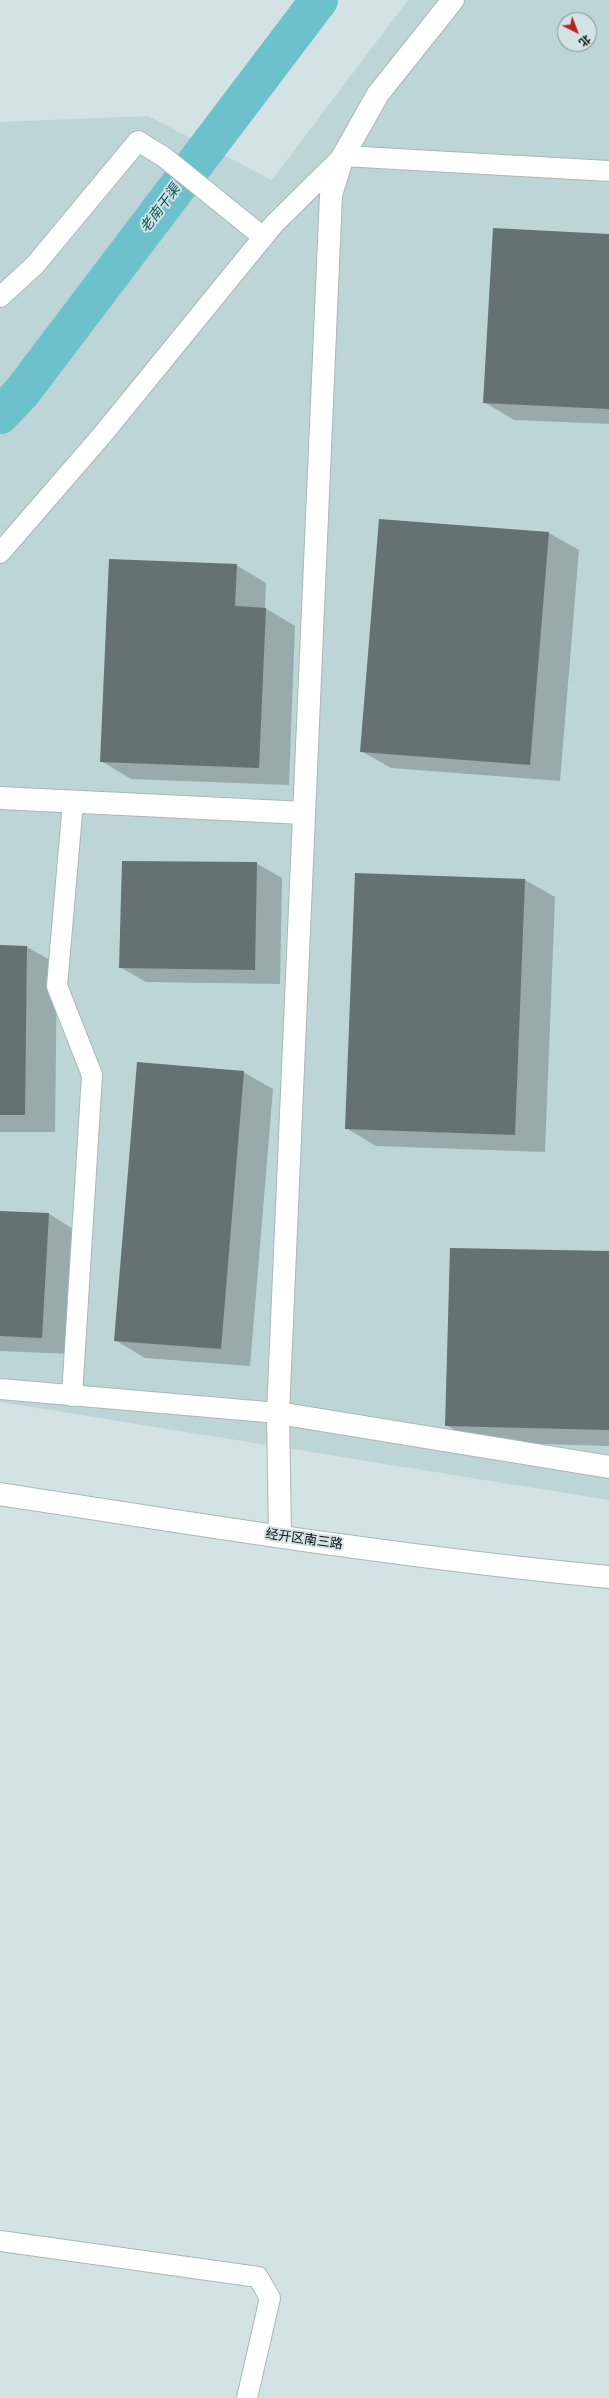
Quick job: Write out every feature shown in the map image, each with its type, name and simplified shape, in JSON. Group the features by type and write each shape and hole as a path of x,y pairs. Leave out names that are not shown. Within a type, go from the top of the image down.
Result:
{"street":[{"path":"280,1536 278,1413 331,196 343,156 378,94 453,0"},
{"path":"0,798 304,813"},
{"path":"278,1413 609,1467"},
{"name":"经开区南三路","path":"0,1494 280,1536 507,1567 609,1577"}],"lane":[{"path":"0,297 35,265 138,141 164,157 255,231"},
{"path":"0,553 103,434 255,231 343,156 609,171"},
{"path":"72,1396 92,1075 57,986 73,802"},
{"path":"0,1389 278,1413"},
{"path":"0,2241 258,2277 270,2298 247,2398"}],"shaded area":[{"path":"408,0 609,0 609,1500 0,1402 0,122 148,116 272,180"}],"building":[{"path":"493,228 609,234 609,409 483,403"},
{"path":"379,519 549,532 530,765 360,752"},
{"path":"109,559 237,564 235,606 266,608 259,768 100,762"},
{"path":"122,861 257,862 255,970 119,968"},
{"path":"355,873 525,879 515,1135 345,1129"},
{"path":"0,945 27,946 25,1115 0,1115"},
{"path":"137,1062 244,1071 221,1349 114,1341"},
{"path":"0,1211 49,1213 42,1338 0,1336"},
{"path":"450,1248 609,1251 609,1430 445,1426"}],"waterway":[{"name":"老南干渠","path":"0,415 22,392 319,0"}]}
